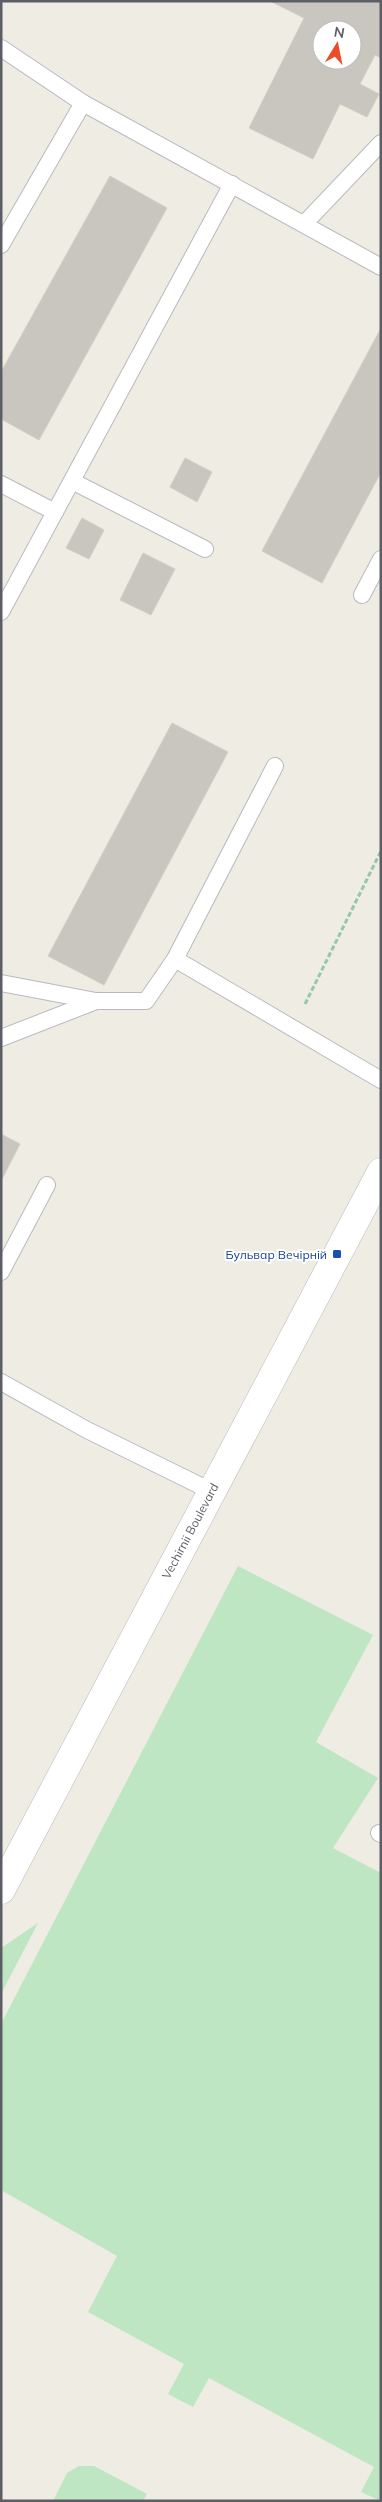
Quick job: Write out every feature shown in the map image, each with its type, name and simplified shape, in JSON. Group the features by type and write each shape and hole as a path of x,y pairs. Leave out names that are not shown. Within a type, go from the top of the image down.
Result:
{"street":[{"name":"Vechirnii Boulevard","path":"1,1890 381,1172"}],"lane":[{"path":"1,48 82,104 232,184 381,267"},
{"path":"1,245 82,104"},
{"path":"304,224 381,143"},
{"path":"1,612 232,184"},
{"path":"72,481 205,550"},
{"path":"1,484 55,512"},
{"path":"362,595 381,559"},
{"path":"1,983 96,1001 146,1001 175,959 275,766"},
{"path":"175,959 381,1080"},
{"path":"1,1038 96,1001"},
{"path":"1,1272 47,1185"},
{"path":"1,1382 87,1430 211,1491"}],"path":[{"path":"293,1027 381,852"}],"green space":[{"path":"238,1566 373,1635 316,1742 378,1778 333,1848 381,1873 381,2501 361,2492 374,2467 209,2378 193,2407 168,2394 184,2364 88,2312 117,2256 1,2190 1,2024"},
{"path":"38,1923 1,1994 1,1948"},
{"path":"79,2466 94,2466 147,2494 143,2501 53,2501 67,2473"}],"building":[{"path":"270,1 381,1 381,58 375,55 360,84 379,94 367,117 340,104 313,159 249,128 304,18"},
{"path":"110,176 167,208 39,440 1,419 1,372"},
{"path":"381,328 381,472 322,583 262,551"},
{"path":"185,458 212,472 197,502 170,487"},
{"path":"82,518 104,530 89,559 66,548"},
{"path":"143,553 175,569 151,615 120,600"},
{"path":"172,723 228,752 104,985 48,956"},
{"path":"1,1134 20,1144 1,1181"}],"place":[{"name":"Бульвар Вечірній","path":"337,1254"}]}
